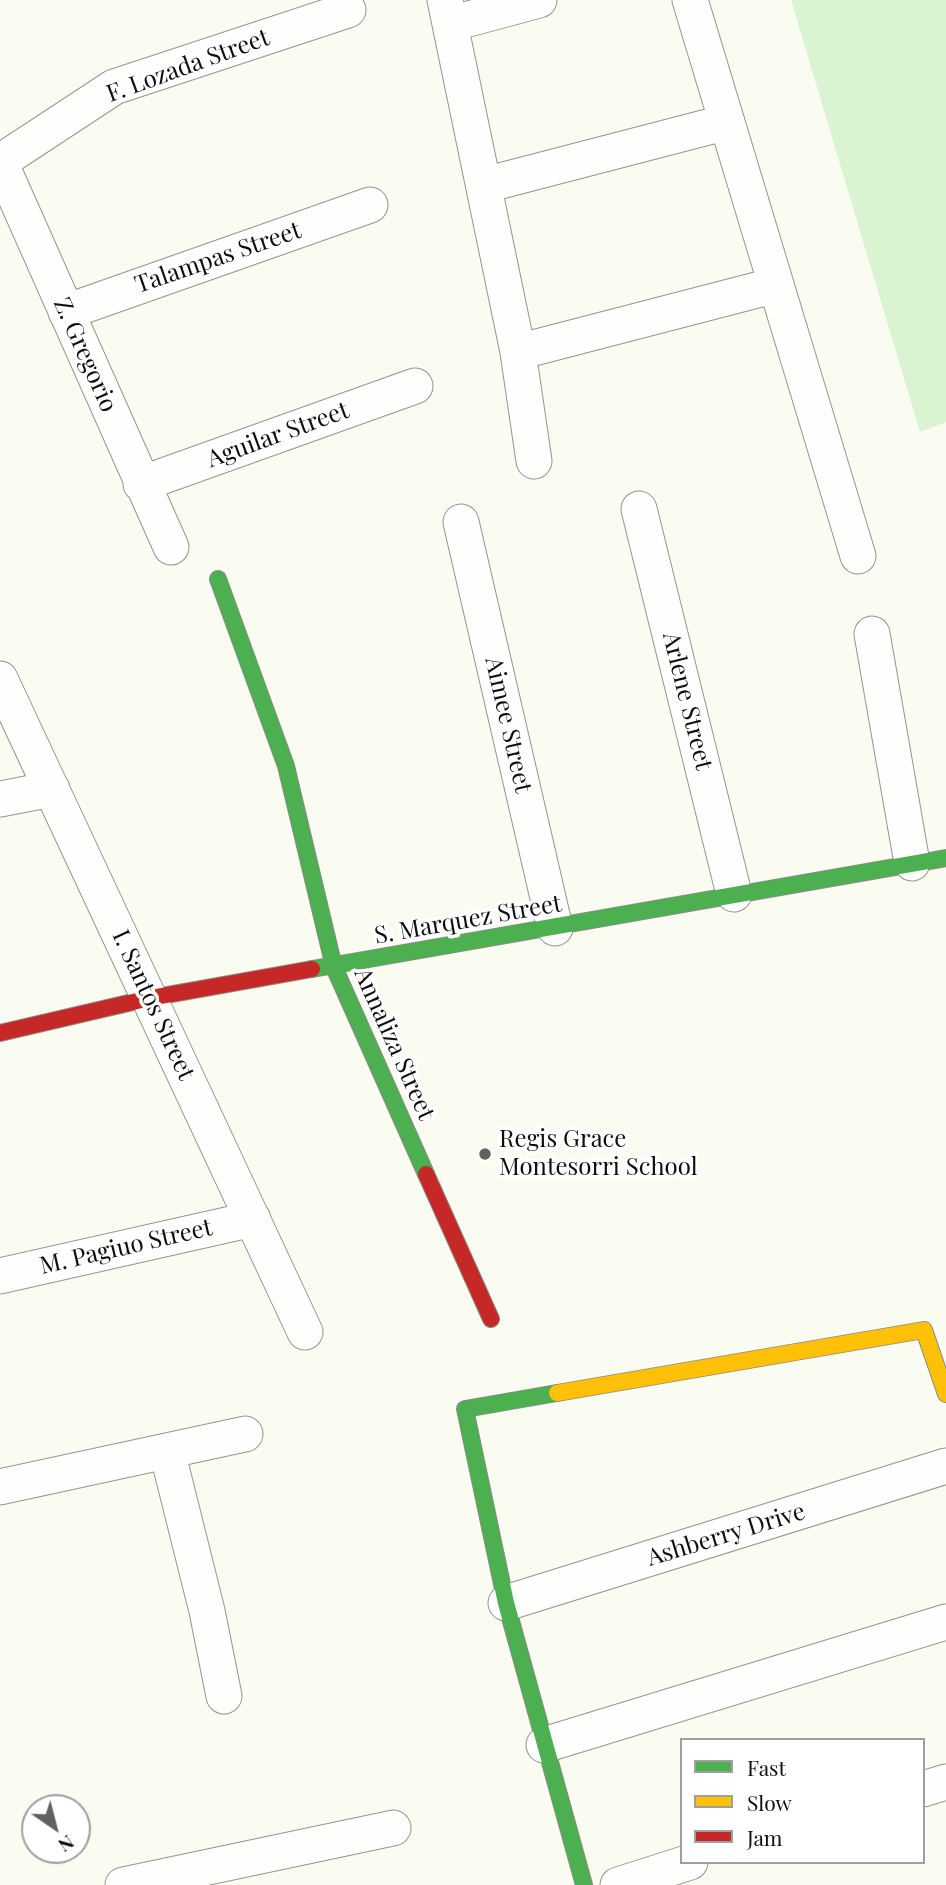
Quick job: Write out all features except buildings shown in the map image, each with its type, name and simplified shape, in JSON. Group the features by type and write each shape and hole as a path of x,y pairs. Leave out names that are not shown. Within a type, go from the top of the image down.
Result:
{"street":[{"path":"534,461 518,352 448,12 539,0"},
{"path":"690,0 858,556"},
{"name":"F. Lozada Street","path":"0,162 114,88 348,10"},
{"path":"485,185 727,122"},
{"name":"Z. Gregorio","path":"0,162 170,547"},
{"name":"Talampas Street","path":"66,312 370,205"},
{"path":"518,352 776,285"},
{"name":"Aguilar Street","path":"141,484 415,386"},
{"name":"Arlene Street","path":"639,509 734,894"},
{"name":"Aimee Street","path":"461,522 555,928"},
{"name":"Annaliza Street","path":"218,579 286,766 334,967 491,1319"},
{"path":"872,634 912,863"},
{"name":"I. Santos Street","path":"0,679 305,1332"},
{"path":"0,799 52,789"},
{"name":"S. Marquez Street","path":"0,1033 150,998 946,858"},
{"name":"M. Pagiuo Street","path":"0,1276 253,1219"},
{"path":"584,1885 506,1603 466,1409 925,1330 946,1394"},
{"path":"0,1487 245,1434"},
{"path":"167,1451 207,1611 224,1696"},
{"name":"Ashberry Drive","path":"506,1603 946,1466"},
{"path":"544,1745 946,1622"},
{"path":"925,1788 946,1782"},
{"path":"123,1885 393,1828"},
{"path":"618,1885 684,1864"}],"green space":[{"path":"791,0 946,0 946,422 920,432"}],"traffic: fast":[{"path":"218,579 286,766 334,967 426,1174"},
{"path":"312,969 946,858"},
{"path":"557,1393 465,1409 506,1603 584,1885"}],"traffic: slow":[{"path":"557,1393 924,1330 946,1394"}],"traffic: jam":[{"path":"0,1033 150,998 312,969"},
{"path":"426,1174 491,1319"}],"place":[{"name":"Regis Grace Montesorri School","path":"485,1154"}]}
